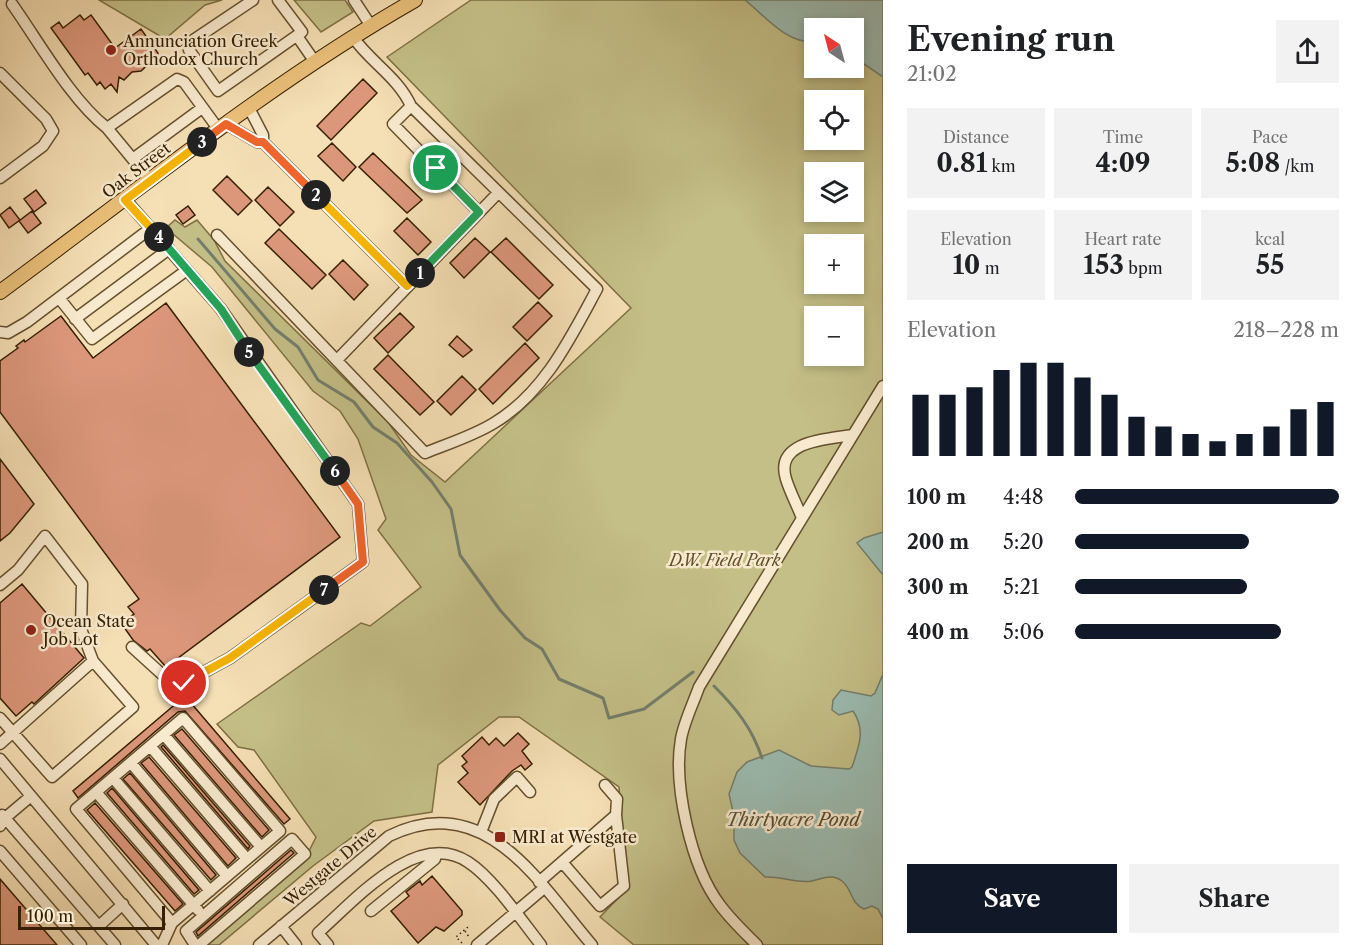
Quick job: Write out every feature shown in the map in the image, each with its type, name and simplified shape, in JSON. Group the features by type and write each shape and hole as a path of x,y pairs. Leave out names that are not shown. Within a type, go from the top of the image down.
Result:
{"main road":[{"name":"Oak Street","path":"0,292 249,108 353,37 415,0"}],"street":[{"path":"253,0 189,43 189,50 218,91 302,32 278,0"},
{"path":"354,0 371,26"},
{"path":"12,4 94,118 107,128 150,180"},
{"path":"297,36 315,62"},
{"path":"218,235 425,453 494,423 526,397 559,360 597,289 411,106 404,92 353,37"},
{"path":"186,86 204,72"},
{"path":"0,73 46,119 53,131 43,146 0,178"},
{"path":"107,128 171,81 181,80 202,108 222,127 257,142 263,142 407,286"},
{"path":"411,106 393,124 479,212"},
{"path":"134,158 202,108"},
{"path":"249,108 263,135 263,142"},
{"path":"337,360 498,193"},
{"path":"125,200 221,309 358,504 363,562 230,658 184,683 165,677 132,647"},
{"path":"0,332 8,333 27,322 151,228"},
{"path":"75,319 169,249"},
{"path":"59,298 89,337 97,338 187,270"},
{"path":"758,945 718,903 704,874 688,830 677,781 681,738 699,687 883,386"},
{"path":"802,518 785,476 786,461 794,449 805,443 853,435"},
{"path":"0,585 18,570 45,536 82,584 81,629 93,661 133,707 52,777 0,718"},
{"path":"0,744 93,661"},
{"path":"172,923 76,809 183,718 280,831 292,839 305,854 197,945 186,931 292,839"},
{"path":"164,735 261,848"},
{"path":"150,746 247,859"},
{"path":"0,759 156,945"},
{"path":"130,763 227,876"},
{"path":"481,832 494,800 517,777 530,792"},
{"path":"113,778 210,891"},
{"path":"562,862 600,906 624,886 616,815 617,799 605,785"},
{"path":"96,792 204,916"},
{"path":"31,796 2,819 100,925 115,945"},
{"path":"473,941 515,913 562,862 616,815"},
{"name":"Westgate Drive","path":"259,945 377,844 397,832 436,823 451,823 481,832 512,851 592,945"},
{"path":"162,945 172,923 280,831"},
{"path":"0,851 81,945"},
{"path":"328,945 318,933 390,870 417,857 438,852 454,855 480,871 541,945"},
{"path":"371,910 435,859"},
{"path":"100,925 123,904"},
{"path":"281,926 296,945"}],"path":[{"path":"462,944 456,937 468,927"},
{"path":"464,931 473,941"}],"green space":[{"path":"99,0 222,0 205,5 165,39"},
{"path":"294,0 345,0 353,12 321,32"},
{"name":"D.W. Field Park","path":"471,0 883,0 883,945 634,945 600,917 626,890 619,787 519,717 499,717 438,765 432,812 374,821 313,866 219,945 201,945 307,855 316,837 254,750 238,747 217,724 361,623 370,626 421,587 378,530 386,519 358,439 340,411 313,391 212,267 166,228 175,220 185,227 197,220 214,240 225,261 388,422 411,455 445,482 631,308 387,57"}],"water":[{"path":"745,0 883,0 883,77 864,64 864,18 804,18 804,41 785,34"},
{"path":"883,532 883,575 857,543 864,538"},
{"name":"Thirtyacre Pond","path":"883,674 883,919 878,909 872,906 864,909 859,906 846,885 834,877 806,882 765,877 740,853 734,840 734,816 729,794 737,772 747,762 779,750 811,766 849,769 852,767 859,745 859,725 853,711 839,715 832,710 833,700 841,690 871,696 875,693"}],"building":[{"name":"Annunciation Greek Orthodox Church","path":"80,15 84,20 91,15 115,48 141,29 158,53 157,56 141,71 132,72 124,80 119,77 117,92 111,84 105,89 100,82 97,85 88,73 85,75 51,28 59,22 63,28"},
{"path":"363,79 377,93 331,140 317,126"},
{"path":"332,143 356,167 343,181 318,156"},
{"path":"373,153 422,200 407,213 359,167"},
{"path":"227,176 252,201 238,215 213,190"},
{"path":"268,187 294,212 280,226 255,200"},
{"path":"36,190 46,203 34,212 24,199"},
{"path":"188,206 195,215 183,224 176,215"},
{"path":"10,207 20,220 9,228 0,215"},
{"path":"32,211 41,223 28,233 19,221"},
{"path":"407,218 431,242 418,255 394,231"},
{"path":"279,229 326,275 312,289 265,243"},
{"path":"475,238 490,252 464,278 450,263"},
{"path":"506,238 553,285 539,299 491,252"},
{"path":"343,260 368,285 354,300 329,274"},
{"path":"538,302 552,316 527,341 513,327"},
{"path":"166,303 340,537 166,667 150,649 147,651 133,640 121,623 134,614 128,607 139,599 0,412 0,361 18,348 16,346 24,340 25,342 61,316 93,358"},
{"path":"400,313 414,327 388,353 374,338"},
{"path":"457,336 472,350 463,357 449,345"},
{"path":"525,343 539,358 493,404 479,389"},
{"path":"388,355 434,402 420,415 374,369"},
{"path":"462,376 476,390 451,415 437,401"},
{"path":"0,459 34,504 10,533 0,541"},
{"name":"Ocean State Job Lot","path":"22,584 84,658 34,704 32,702 16,716 0,698 0,603"},
{"path":"185,696 290,819 284,824 185,711 178,712 78,798 73,791"},
{"path":"182,729 269,830 262,837 174,735"},
{"path":"518,733 529,744 522,751 532,764 525,770 521,765 512,771 480,805 458,782 468,773 462,766 467,762 462,756 482,737 489,745 496,738 504,746"},
{"path":"163,745 250,846 248,849 161,747"},
{"path":"149,757 236,858 228,866 141,763"},
{"path":"130,773 216,875 211,880 123,779"},
{"path":"112,788 199,890 194,894 107,793"},
{"path":"95,803 183,904 175,911 87,810"},
{"path":"291,850 294,853 198,936 196,932"},
{"path":"432,876 462,911 462,915 444,931 436,927 418,943 391,911 409,896 406,892 420,881 422,885"},
{"path":"0,879 57,945 0,945"}],"waterway":[{"path":"198,239 275,329 298,347 318,380 354,402 373,427 397,443 432,482 451,509 460,555 500,610 525,638 542,649 559,679 603,698 609,718 644,709 693,672"},
{"path":"714,686 742,719 762,758"}],"place":[{"name":"Annunciation Greek Orthodox Church","path":"111,50"},
{"name":"Ocean State Job Lot","path":"31,630"},
{"name":"MRI at Westgate","path":"500,837"}],"route":[{"path":"184,683 230,658 363,562 363,543 358,504 243,344 221,309 125,200 226,124 257,142 263,142 407,286 479,212 436,168"}]}
